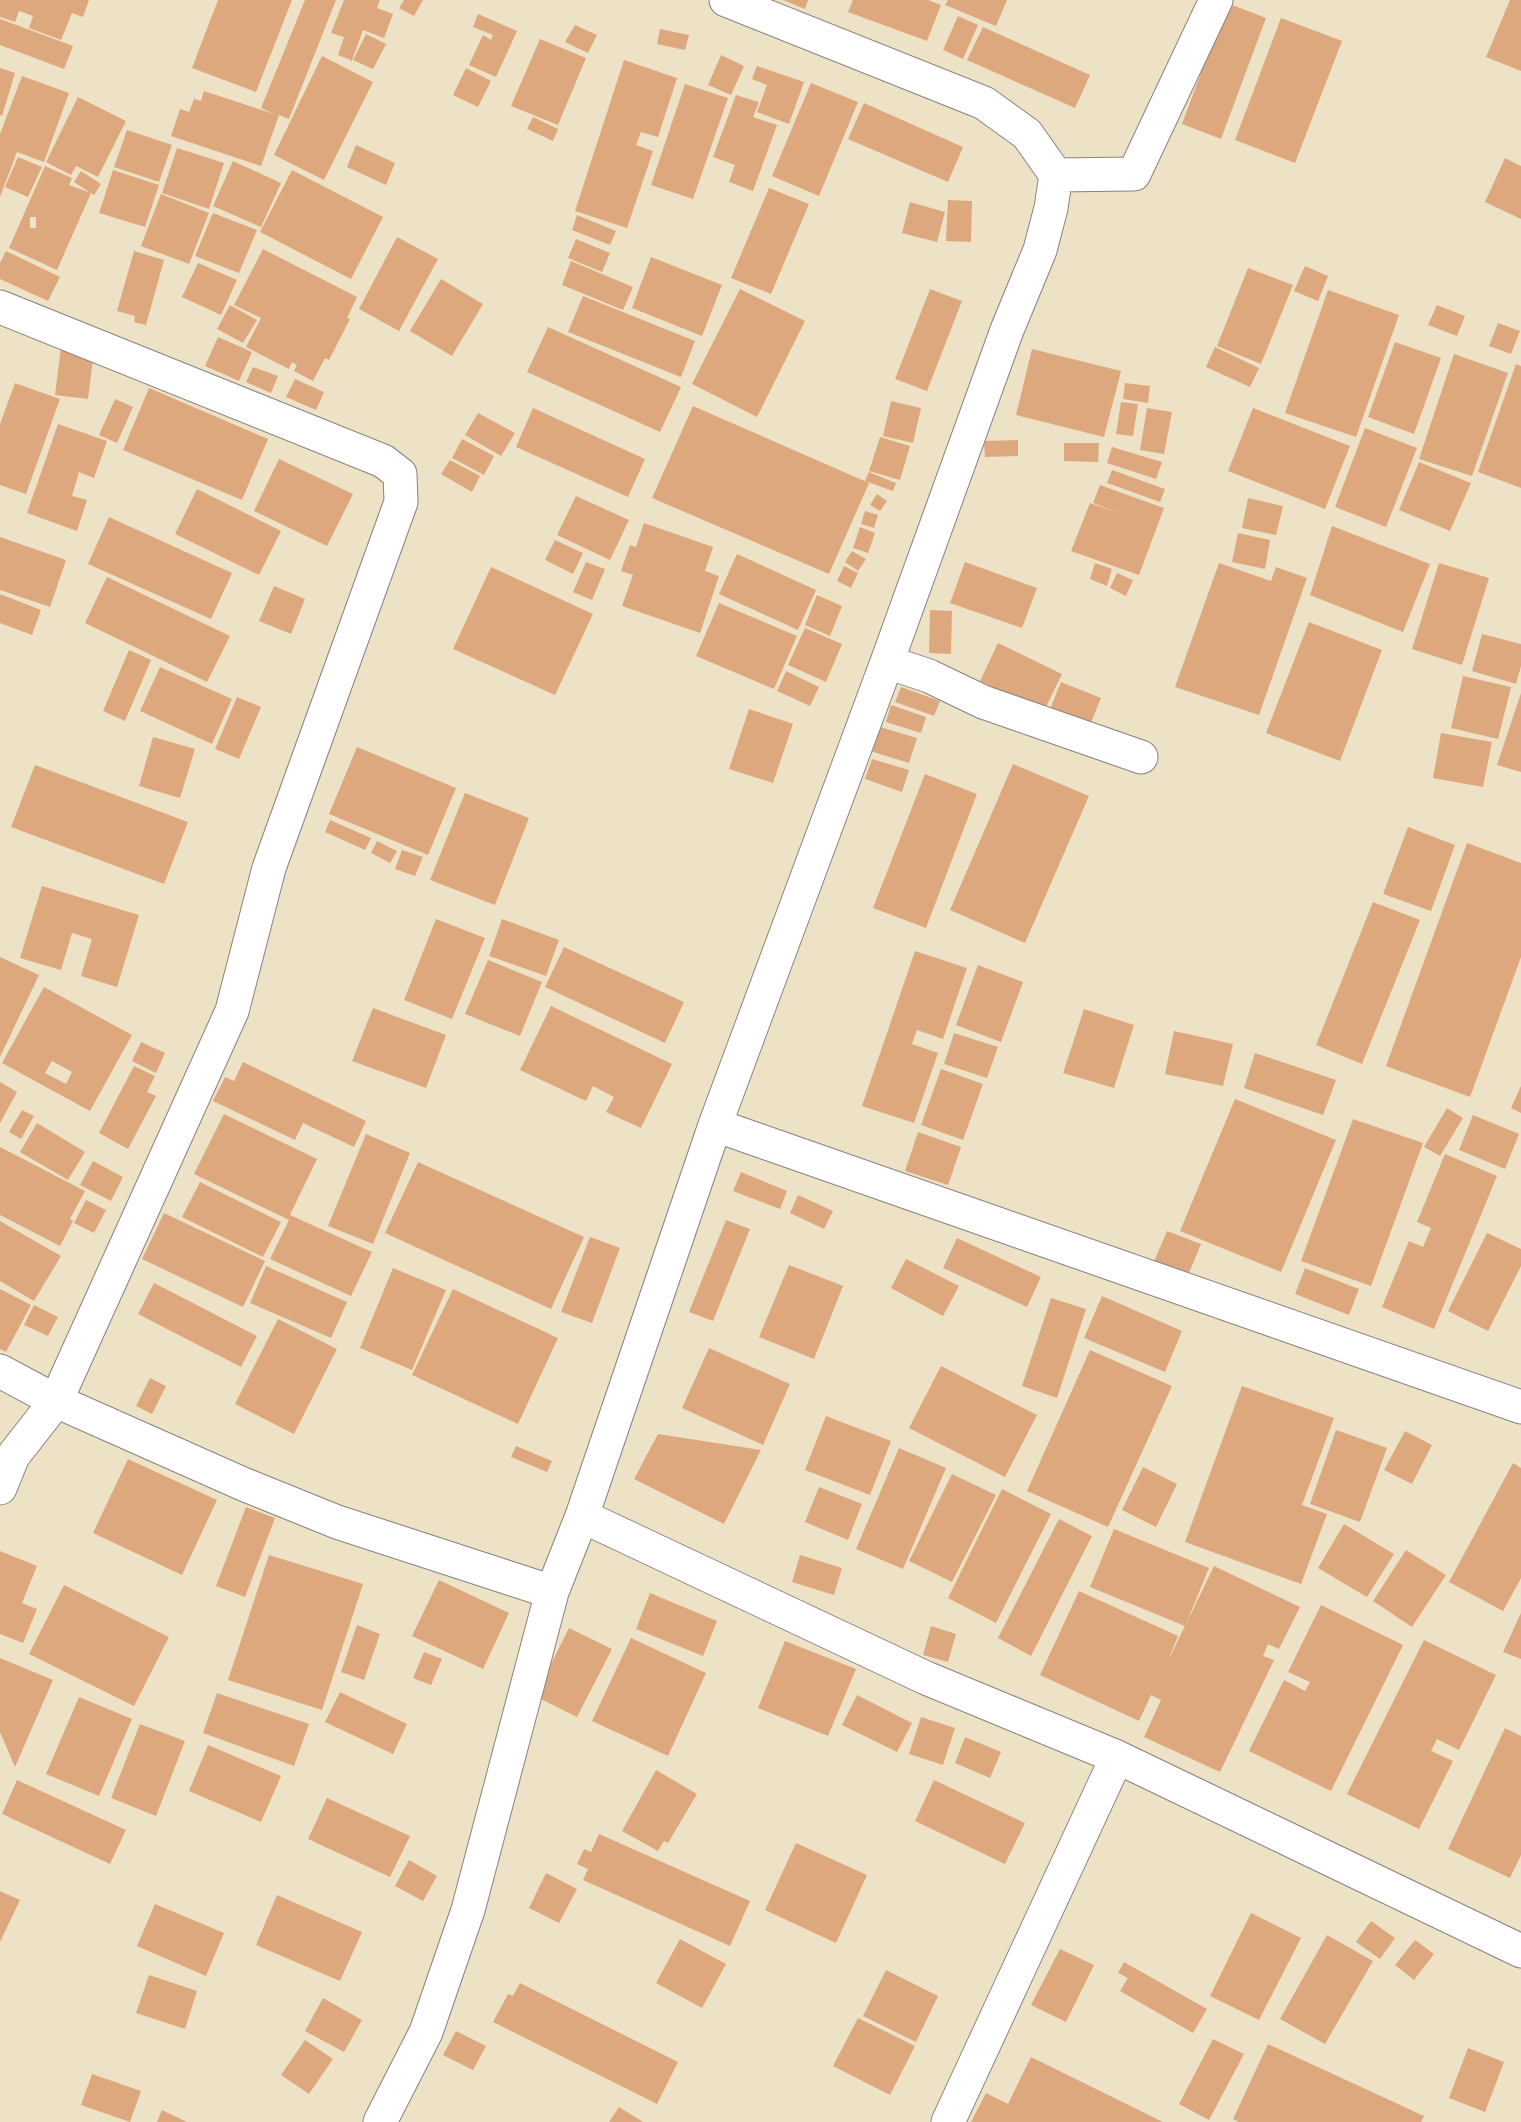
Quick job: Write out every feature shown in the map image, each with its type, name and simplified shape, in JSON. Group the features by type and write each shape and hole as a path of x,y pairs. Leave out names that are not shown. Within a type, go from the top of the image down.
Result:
{"street":[{"path":"380,2122 426,2032 468,1910 552,1592 582,1515 715,1125 887,662 1007,330 1040,250 1051,208 1056,175 1027,134 984,103 726,0"},
{"path":"1056,175 1134,174 1216,0"},
{"path":"0,307 383,461 400,474 401,502 269,868 232,1011 56,1401 13,1456 0,1488"},
{"path":"887,662 929,676 983,702 1141,757"},
{"path":"715,1125 1521,1407"},
{"path":"0,1371 56,1401 243,1484 337,1522 552,1592"},
{"path":"582,1515 926,1678 1117,1757 1521,1951"},
{"path":"948,2122 1117,1757"}],"building":[{"path":"0,0 89,0 83,17 72,13 61,40 29,28 33,16 19,11 15,22 0,17"},
{"path":"218,0 292,0 256,92 192,68"},
{"path":"305,0 336,0 289,119 279,115 261,166 171,136 180,109 189,112 194,99 201,101 204,91 274,114 261,108"},
{"path":"344,0 380,0 377,8 393,14 384,38 363,30 351,63 351,60 338,55 344,37 331,33"},
{"path":"404,0 423,0 414,16 399,8"},
{"path":"783,0 808,0 805,9"},
{"path":"853,0 928,0 941,5 927,41 848,12"},
{"path":"948,0 1007,0 996,26 945,5"},
{"path":"1510,0 1521,0 1521,71 1486,57"},
{"path":"1227,3 1266,18 1221,139 1182,124"},
{"path":"478,14 517,31 496,77 469,65 483,35 491,40 493,35 473,27"},
{"path":"958,16 978,25 963,59 943,50"},
{"path":"1281,18 1342,41 1295,163 1235,140"},
{"path":"0,19 73,46 64,69 0,45"},
{"path":"575,25 597,35 588,53 565,42"},
{"path":"983,27 1090,75 1075,108 967,60"},
{"path":"660,29 689,35 685,50 657,44"},
{"path":"366,34 386,44 373,69 353,60"},
{"path":"540,39 586,58 558,125 511,106"},
{"path":"721,55 744,66 731,95 708,85"},
{"path":"322,56 373,82 324,180 274,155"},
{"path":"624,60 677,78 658,137 641,132 636,145 653,151 627,228 575,211"},
{"path":"757,66 804,82 789,124 757,112 767,85 752,79"},
{"path":"0,68 15,73 2,116 0,115"},
{"path":"466,68 491,81 478,107 453,95"},
{"path":"22,76 69,93 44,162 17,152 0,197 0,134"},
{"path":"811,83 858,102 819,196 772,176"},
{"path":"685,84 728,98 693,199 651,185"},
{"path":"736,95 759,102 753,117 777,125 753,191 729,182 735,165 713,157"},
{"path":"78,97 126,121 98,177 76,166 71,175 46,162"},
{"path":"864,103 963,147 948,182 848,139"},
{"path":"533,117 558,129 553,141 527,129"},
{"path":"127,130 172,145 159,182 114,167"},
{"path":"356,145 395,163 386,185 347,167"},
{"path":"177,148 224,163 209,209 162,193"},
{"path":"18,157 42,167 28,197 5,187"},
{"path":"1505,158 1521,166 1521,219 1485,202"},
{"path":"233,161 281,183 261,227 213,206"},
{"path":"45,166 72,178 69,185 91,193 57,270 9,248","holes":["30,217 36,217 36,228 30,228"]},
{"path":"113,170 159,185 145,227 99,213"},
{"path":"292,170 383,217 351,279 260,232"},
{"path":"81,171 101,184 94,195 74,182"},
{"path":"769,188 809,204 771,294 731,278"},
{"path":"161,194 209,213 189,264 141,246"},
{"path":"948,200 972,201 971,242 946,241"},
{"path":"910,202 945,212 937,242 902,233"},
{"path":"213,213 257,230 239,273 195,256"},
{"path":"577,215 616,231 610,245 572,230"},
{"path":"397,237 438,259 399,331 359,309"},
{"path":"576,239 610,253 602,272 568,258"},
{"path":"263,249 357,297 347,318 350,319 329,360 325,358 313,381 294,371 297,365 292,362 289,369 246,347 261,318 234,305"},
{"path":"6,251 60,277 48,301 0,279 0,263"},
{"path":"134,251 164,260 146,325 134,322 135,316 117,311"},
{"path":"651,257 722,285 702,336 632,308"},
{"path":"571,261 633,287 623,310 562,285"},
{"path":"198,263 237,280 221,315 182,297"},
{"path":"1305,266 1328,276 1318,301 1294,291"},
{"path":"1248,268 1293,285 1261,364 1217,346"},
{"path":"441,279 483,304 452,356 410,331"},
{"path":"740,289 805,321 757,417 692,384"},
{"path":"930,289 962,301 927,391 895,379"},
{"path":"1328,290 1399,315 1356,437 1285,413"},
{"path":"583,296 695,341 681,377 568,332"},
{"path":"230,305 257,320 243,343 217,329"},
{"path":"1437,305 1465,316 1457,336 1428,325"},
{"path":"1498,323 1520,331 1511,354 1489,346"},
{"path":"548,327 681,387 660,432 527,372"},
{"path":"218,337 252,352 239,381 205,366"},
{"path":"1395,342 1441,358 1414,434 1368,417"},
{"path":"61,347 94,351 88,399 55,395"},
{"path":"1215,347 1259,368 1250,387 1206,367"},
{"path":"1032,349 1121,371 1104,437 1016,415"},
{"path":"1454,354 1508,373 1472,476 1419,459"},
{"path":"1516,364 1521,366 1521,488 1478,472"},
{"path":"253,367 278,376 271,393 246,382"},
{"path":"295,379 324,392 316,410 286,397"},
{"path":"15,383 60,399 26,494 0,485 0,424"},
{"path":"1125,383 1150,386 1148,403 1123,399"},
{"path":"149,388 268,439 242,500 123,450"},
{"path":"115,399 133,407 117,443 99,435"},
{"path":"891,401 921,408 913,443 883,436"},
{"path":"1121,402 1138,404 1133,436 1116,434"},
{"path":"693,406 869,483 829,574 652,498"},
{"path":"533,408 645,459 628,497 516,447"},
{"path":"1147,408 1172,412 1164,454 1140,450"},
{"path":"1253,408 1350,446 1325,509 1228,471"},
{"path":"478,413 515,433 501,456 465,435"},
{"path":"58,424 107,441 94,478 79,472 72,496 87,500 77,531 27,513"},
{"path":"1365,428 1417,448 1386,527 1335,507"},
{"path":"880,437 910,446 900,480 869,471"},
{"path":"462,439 494,456 484,475 452,458"},
{"path":"1018,440 1018,456 985,457 984,441"},
{"path":"1064,443 1099,443 1098,462 1064,461"},
{"path":"1112,447 1162,462 1156,479 1107,463"},
{"path":"279,459 353,494 327,546 254,511"},
{"path":"450,460 480,476 472,492 441,474"},
{"path":"1419,462 1471,483 1450,531 1399,510"},
{"path":"1112,470 1165,489 1160,502 1107,483"},
{"path":"869,472 896,483 893,491 865,481"},
{"path":"1100,485 1164,508 1139,575 1071,551 1090,503 1122,514 1093,503"},
{"path":"197,489 281,531 259,575 175,534"},
{"path":"877,494 887,501 880,511 870,505"},
{"path":"576,496 629,520 610,560 557,535"},
{"path":"1248,498 1283,506 1276,535 1242,528"},
{"path":"865,511 878,515 874,528 861,524"},
{"path":"109,517 232,573 211,619 88,564"},
{"path":"644,523 713,547 705,571 719,576 700,633 622,606 633,575 621,571 630,545 636,547"},
{"path":"1332,526 1430,564 1403,632 1310,595"},
{"path":"860,527 875,533 868,553 853,548"},
{"path":"1238,533 1270,540 1265,569 1232,562"},
{"path":"0,537 66,560 50,607 0,590"},
{"path":"555,540 583,553 573,574 545,560"},
{"path":"852,551 866,559 858,571 845,562"},
{"path":"737,554 816,590 798,630 719,594"},
{"path":"586,562 605,569 592,600 573,592"},
{"path":"965,562 1037,588 1022,628 950,603"},
{"path":"1095,563 1112,569 1107,586 1090,579"},
{"path":"1219,563 1271,581 1276,567 1307,578 1259,715 1175,687"},
{"path":"1439,563 1489,578 1462,665 1412,649"},
{"path":"844,566 858,573 851,588 837,581"},
{"path":"491,567 593,614 555,695 453,649"},
{"path":"1117,573 1133,580 1126,596 1110,588"},
{"path":"107,577 230,636 207,682 85,623"},
{"path":"274,586 305,599 291,634 259,621"},
{"path":"0,594 41,610 32,635 0,623"},
{"path":"817,595 842,606 830,636 805,625"},
{"path":"719,603 797,636 774,689 696,656"},
{"path":"930,610 952,611 951,654 929,653"},
{"path":"1309,622 1382,650 1340,761 1266,733"},
{"path":"805,628 842,644 826,682 788,665"},
{"path":"1482,634 1521,644 1521,666 1516,684 1472,671"},
{"path":"998,643 1062,674 1044,711 980,681"},
{"path":"129,650 151,660 125,721 103,711"},
{"path":"160,667 232,699 212,744 140,711"},
{"path":"786,671 819,687 810,706 777,691"},
{"path":"1463,676 1511,687 1498,739 1451,728"},
{"path":"1061,682 1101,698 1090,725 1050,709"},
{"path":"901,687 940,701 934,716 895,702"},
{"path":"1521,693 1521,772 1497,765"},
{"path":"237,697 261,707 239,759 215,749"},
{"path":"891,705 926,717 921,733 886,722"},
{"path":"749,709 793,724 773,783 729,769"},
{"path":"877,726 917,738 909,763 870,751"},
{"path":"1441,733 1492,742 1483,787 1433,778"},
{"path":"153,737 195,749 180,798 139,786"},
{"path":"357,747 456,788 428,855 329,814"},
{"path":"872,759 909,770 902,792 865,779"},
{"path":"1013,764 1089,796 1025,943 950,910"},
{"path":"35,765 188,822 164,884 11,827"},
{"path":"925,774 977,794 926,928 873,908"},
{"path":"465,793 529,818 495,905 430,880"},
{"path":"330,820 371,838 365,850 325,832"},
{"path":"1408,827 1455,845 1431,911 1383,894"},
{"path":"377,841 397,851 390,863 371,853"},
{"path":"1467,843 1521,863 1521,957 1470,1097 1386,1066"},
{"path":"402,850 423,857 415,876 395,869"},
{"path":"42,886 139,915 117,987 81,976 92,939 72,933 61,970 20,958"},
{"path":"1373,902 1420,920 1362,1064 1316,1045"},
{"path":"436,919 485,938 452,1019 404,1000"},
{"path":"502,919 559,940 546,976 489,956"},
{"path":"564,947 684,1002 665,1043 545,987"},
{"path":"915,951 967,968 943,1039 917,1030 912,1044 938,1053 914,1123 862,1106"},
{"path":"0,957 39,975 0,1057"},
{"path":"488,960 542,982 520,1036 465,1014"},
{"path":"978,965 1023,982 1001,1042 956,1025"},
{"path":"44,987 132,1035 90,1111 2,1063","holes":["52,1061 72,1072 66,1084 45,1073"]},
{"path":"551,1006 672,1064 641,1128 606,1112 614,1097 593,1086 586,1101 520,1070"},
{"path":"373,1008 446,1035 426,1088 352,1061"},
{"path":"1084,1009 1134,1025 1114,1088 1063,1073"},
{"path":"1174,1031 1233,1044 1223,1086 1165,1074"},
{"path":"954,1033 998,1047 987,1078 944,1064"},
{"path":"141,1042 165,1053 156,1073 132,1061"},
{"path":"1255,1053 1336,1080 1323,1115 1244,1088"},
{"path":"243,1062 366,1121 354,1147 303,1123 295,1140 213,1101 225,1077 234,1081"},
{"path":"134,1066 155,1076 147,1092 156,1096 128,1149 99,1133"},
{"path":"941,1069 983,1084 963,1140 921,1125"},
{"path":"0,1082 17,1092 0,1123"},
{"path":"1521,1086 1521,1113 1511,1108"},
{"path":"1235,1099 1336,1140 1281,1272 1180,1231"},
{"path":"1447,1108 1463,1118 1440,1156 1424,1147"},
{"path":"22,1110 34,1116 21,1139 9,1132"},
{"path":"224,1114 317,1159 290,1215 372,1252 351,1296 270,1259 289,1220 194,1174"},
{"path":"1473,1115 1519,1134 1505,1169 1459,1150"},
{"path":"1353,1119 1423,1143 1371,1286 1301,1261"},
{"path":"37,1123 85,1152 68,1180 20,1152"},
{"path":"918,1132 961,1147 948,1185 905,1171"},
{"path":"366,1134 410,1153 373,1244 328,1226"},
{"path":"0,1147 85,1191 70,1219 73,1221 60,1246 0,1215"},
{"path":"1445,1154 1497,1176 1434,1329 1382,1307 1409,1241 1423,1247 1431,1228 1417,1222"},
{"path":"93,1161 123,1177 111,1201 80,1185"},
{"path":"418,1162 584,1237 551,1309 385,1233"},
{"path":"741,1172 787,1191 780,1209 733,1191"},
{"path":"200,1182 281,1222 263,1257 182,1217"},
{"path":"798,1195 833,1211 824,1229 790,1213"},
{"path":"86,1200 106,1210 94,1233 74,1223"},
{"path":"164,1213 265,1261 243,1307 142,1259"},
{"path":"726,1220 750,1229 713,1321 689,1312"},
{"path":"0,1221 61,1256 34,1301 0,1281"},
{"path":"1167,1231 1201,1244 1187,1278 1153,1264"},
{"path":"1487,1233 1521,1249 1521,1266 1488,1331 1448,1311"},
{"path":"590,1237 620,1248 592,1323 561,1312"},
{"path":"957,1238 1041,1277 1027,1307 943,1268"},
{"path":"906,1259 959,1286 943,1316 891,1288"},
{"path":"789,1265 843,1286 814,1359 759,1337"},
{"path":"266,1266 347,1302 331,1338 250,1303"},
{"path":"393,1268 446,1290 412,1370 360,1348"},
{"path":"1305,1268 1359,1289 1349,1315 1295,1294"},
{"path":"154,1283 257,1336 241,1367 138,1314"},
{"path":"0,1289 31,1305 6,1352 0,1349"},
{"path":"453,1289 558,1338 518,1424 412,1375"},
{"path":"1102,1296 1182,1331 1165,1372 1084,1338"},
{"path":"1051,1298 1086,1309 1057,1398 1022,1386"},
{"path":"34,1305 58,1317 48,1336 24,1325"},
{"path":"278,1319 337,1349 294,1434 235,1404"},
{"path":"709,1348 790,1384 763,1445 682,1408"},
{"path":"1090,1350 1172,1386 1108,1527 1027,1491"},
{"path":"941,1366 1037,1415 1005,1477 909,1428"},
{"path":"150,1378 166,1386 152,1414 136,1406"},
{"path":"1242,1386 1334,1418 1302,1505 1327,1514 1301,1584 1185,1542"},
{"path":"826,1416 891,1441 870,1495 805,1470"},
{"path":"1336,1430 1387,1448 1360,1522 1310,1504"},
{"path":"1405,1431 1432,1445 1412,1484 1384,1470"},
{"path":"658,1434 761,1450 724,1524 634,1479"},
{"path":"516,1446 552,1461 547,1472 511,1457"},
{"path":"899,1448 946,1468 903,1569 856,1549"},
{"path":"128,1459 217,1500 182,1575 93,1533"},
{"path":"1513,1463 1521,1468 1521,1578 1503,1611 1449,1582"},
{"path":"1143,1467 1177,1484 1156,1527 1122,1510"},
{"path":"952,1474 996,1495 952,1582 909,1561"},
{"path":"819,1487 862,1504 848,1540 805,1522"},
{"path":"1002,1489 1051,1514 996,1623 948,1598"},
{"path":"246,1507 275,1518 245,1597 216,1586"},
{"path":"1059,1519 1092,1536 1031,1656 998,1638"},
{"path":"1344,1524 1394,1554 1367,1597 1318,1568"},
{"path":"1114,1529 1209,1568 1186,1624 1214,1566 1300,1607 1279,1649 1268,1644 1263,1656 1274,1660 1220,1772 1144,1737 1161,1700 1151,1695 1139,1721 1040,1675 1079,1591 1178,1636 1168,1661 1185,1626 1090,1587"},
{"path":"1406,1550 1446,1575 1412,1627 1373,1601"},
{"path":"0,1551 37,1566 22,1603 37,1609 23,1643 0,1634"},
{"path":"269,1555 363,1584 322,1710 228,1680"},
{"path":"800,1555 842,1568 834,1595 792,1582"},
{"path":"439,1580 509,1613 483,1669 412,1636"},
{"path":"64,1585 169,1637 134,1706 29,1654"},
{"path":"650,1593 717,1621 703,1656 636,1629"},
{"path":"1321,1605 1403,1645 1331,1791 1249,1751 1284,1680 1305,1691 1310,1682 1288,1672"},
{"path":"1521,1613 1521,1659 1503,1652"},
{"path":"357,1625 380,1634 364,1680 341,1672"},
{"path":"931,1626 956,1634 948,1662 923,1655"},
{"path":"569,1628 612,1649 577,1717 535,1696"},
{"path":"631,1638 706,1673 668,1756 592,1721"},
{"path":"1424,1640 1496,1675 1459,1750 1437,1739 1431,1751 1453,1761 1419,1829 1347,1794"},
{"path":"785,1641 856,1669 828,1736 758,1708"},
{"path":"424,1652 442,1659 431,1685 413,1678"},
{"path":"0,1658 53,1680 15,1767 0,1732"},
{"path":"340,1692 407,1724 393,1754 325,1722"},
{"path":"217,1693 309,1724 294,1766 203,1733"},
{"path":"857,1695 912,1723 897,1752 842,1725"},
{"path":"79,1697 132,1719 99,1796 46,1774"},
{"path":"921,1717 955,1728 943,1765 909,1754"},
{"path":"140,1724 185,1741 156,1816 111,1798"},
{"path":"1505,1728 1521,1736 1521,1855 1510,1878 1448,1849"},
{"path":"965,1737 1001,1752 990,1778 955,1763"},
{"path":"208,1745 281,1776 261,1822 189,1791"},
{"path":"656,1770 697,1794 668,1843 664,1841 658,1851 622,1831"},
{"path":"17,1780 126,1830 110,1864 2,1814"},
{"path":"934,1780 1025,1823 1005,1864 915,1821"},
{"path":"327,1798 410,1836 390,1877 308,1839"},
{"path":"599,1834 750,1901 730,1946 583,1880 588,1869 577,1864 584,1849 591,1852"},
{"path":"796,1843 867,1875 836,1943 765,1910"},
{"path":"409,1860 437,1876 423,1901 395,1886"},
{"path":"546,1873 577,1889 559,1923 529,1908"},
{"path":"0,1891 20,1900 0,1942"},
{"path":"277,1895 362,1932 340,1981 256,1945"},
{"path":"155,1904 224,1933 206,1976 137,1946"},
{"path":"1251,1913 1301,1938 1259,2020 1210,1996"},
{"path":"1371,1921 1395,1938 1380,1959 1356,1942"},
{"path":"1327,1935 1373,1961 1325,2044 1280,2019"},
{"path":"680,1939 726,1964 702,2008 656,1983"},
{"path":"1415,1940 1434,1954 1414,1980 1395,1965"},
{"path":"1060,1949 1094,1965 1066,2022 1031,2005"},
{"path":"1124,1962 1207,2009 1193,2033 1120,1991 1128,1978 1118,1973"},
{"path":"886,1970 938,1996 916,2042 863,2016"},
{"path":"149,1975 197,1991 185,2029 136,2013"},
{"path":"520,1983 678,2062 657,2104 493,2022 508,1994 513,1996"},
{"path":"323,1998 362,2020 344,2052 305,2031"},
{"path":"858,2018 915,2046 890,2095 833,2066"},
{"path":"456,2031 486,2046 473,2070 443,2055"},
{"path":"1213,2039 1244,2054 1209,2120 1179,2104"},
{"path":"305,2040 333,2059 309,2094 281,2075"},
{"path":"1268,2044 1424,2116 1421,2122 1239,2122 1233,2119"},
{"path":"1468,2048 1504,2062 1485,2112 1449,2098"},
{"path":"1031,2057 1163,2122 971,2122 986,2093 1008,2104"},
{"path":"92,2074 141,2091 130,2122 81,2105"},
{"path":"619,2107 643,2122 609,2122"},
{"path":"162,2110 187,2122 157,2122"}]}
